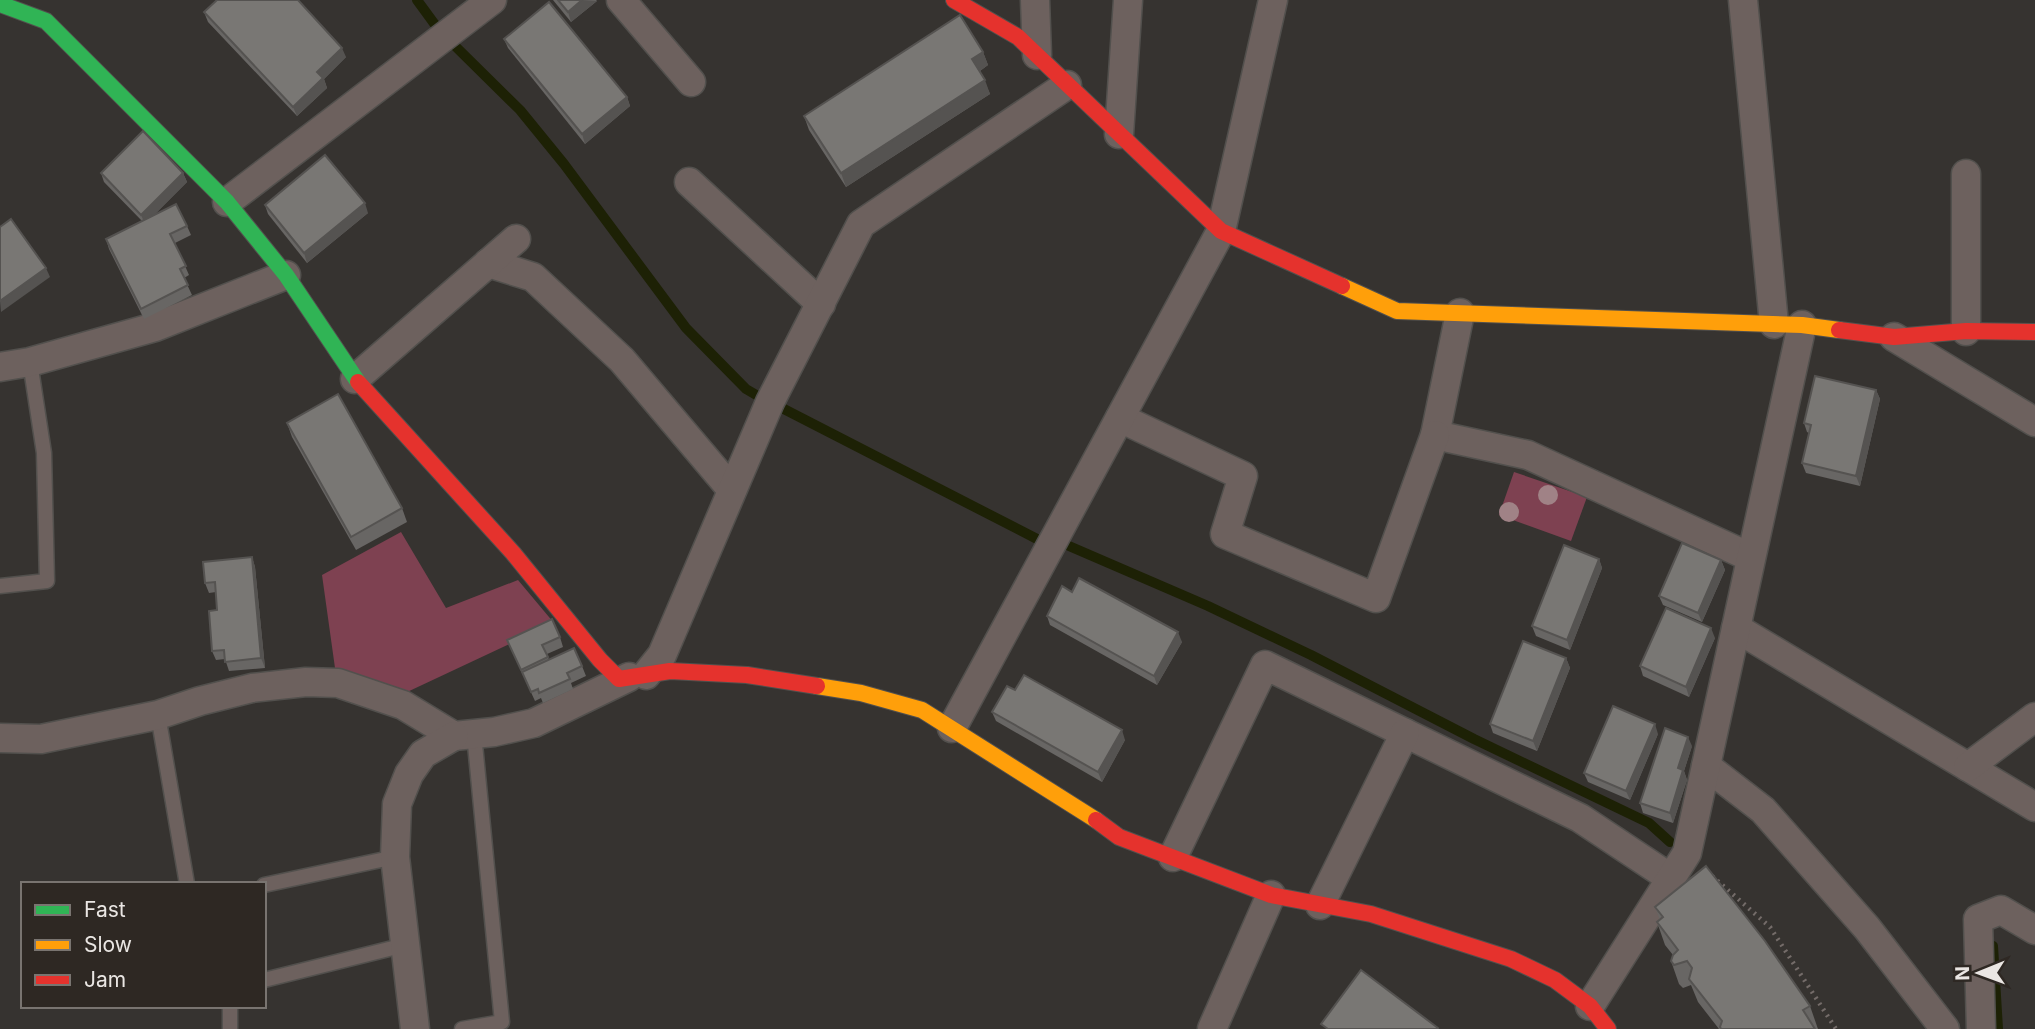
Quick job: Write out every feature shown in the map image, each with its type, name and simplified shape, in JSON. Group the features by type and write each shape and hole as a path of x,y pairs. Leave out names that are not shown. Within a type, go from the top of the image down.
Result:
{"street":[{"path":"227,202 492,0"},
{"path":"621,0 691,82"},
{"path":"954,0 1018,37 1221,231 1397,312 1802,325 1894,337 1966,331 2035,332"},
{"path":"1035,0 1037,55"},
{"path":"1119,134 1128,0"},
{"path":"952,728 1221,231 1273,0"},
{"path":"1743,0 1774,324"},
{"path":"0,4 46,20 227,202 286,275 355,379 513,553 600,660 619,679 670,671 747,674 861,693 922,710 1077,806 1119,837 1271,895 1371,914 1511,959 1555,980 1590,1006 1608,1029"},
{"path":"415,1029 395,857 397,804 409,774 424,754 464,735 494,732 534,723 638,676 662,655 770,402 861,224 1067,85"},
{"path":"1966,174 1966,331"},
{"path":"689,182 821,304"},
{"path":"355,379 516,239"},
{"path":"488,263 533,277 622,360 732,490"},
{"path":"0,367 30,362 155,327 286,275"},
{"path":"1120,418 1244,476 1225,534 1376,598 1435,435 1460,313"},
{"path":"1590,1006 1687,853 1802,325"},
{"path":"1894,337 2035,422"},
{"path":"1435,435 1528,455 1751,557"},
{"path":"1735,628 2035,807"},
{"path":"1173,857 1265,665 1580,818 1672,879"},
{"path":"0,738 41,739 158,715 252,688 306,682 338,682 404,705 464,735"},
{"path":"1968,767 2035,717"},
{"path":"1320,905 1405,733"},
{"path":"1706,766 1763,810 1867,928 1945,1029"},
{"path":"1212,1029 1271,895"},
{"path":"1981,1029 1978,919 2001,910 2035,930"}],"lane":[{"path":"0,586 47,581 44,453 30,362"},
{"path":"158,715 187,882"},
{"path":"462,1029 502,1023 464,735"},
{"path":"266,885 395,857"},
{"path":"266,980 405,945"},
{"path":"230,1008 230,1029"}],"path":[{"path":"1687,853 1770,927 1836,1029"}],"shaded area":[{"path":"1514,472 1587,497 1571,541 1499,515"},
{"path":"401,532 446,608 518,580 554,623 405,693 335,668 322,575"}],"building":[{"path":"217,0 298,0 342,48 317,72 323,78 293,107 204,12"},
{"path":"558,0 582,0 568,12"},
{"path":"549,2 627,97 582,134 504,39"},
{"path":"960,15 983,52 972,59 985,80 841,173 804,116"},
{"path":"143,131 183,173 141,215 101,173"},
{"path":"325,155 365,203 304,253 265,205"},
{"path":"176,204 187,226 170,234 186,266 180,269 188,285 141,309 106,239"},
{"path":"11,219 46,268 0,301 0,227"},
{"path":"1815,376 1876,390 1856,476 1802,463 1811,425 1804,423"},
{"path":"338,394 402,508 351,537 287,423"},
{"path":"1682,543 1721,560 1698,613 1659,596"},
{"path":"1564,545 1599,559 1567,640 1532,626"},
{"path":"252,557 261,658 225,662 224,650 212,651 209,611 217,610 215,582 205,583 203,562"},
{"path":"1079,578 1178,632 1154,676 1047,616 1062,586 1072,592"},
{"path":"1666,608 1711,628 1686,687 1640,666"},
{"path":"552,619 560,637 542,645 548,657 521,670 507,640"},
{"path":"1523,641 1566,658 1533,741 1490,724"},
{"path":"574,648 582,666 567,673 570,679 539,693 538,689 531,692 522,672"},
{"path":"1024,675 1122,730 1098,772 992,712 1007,686 1015,690"},
{"path":"1613,706 1655,724 1626,791 1584,773"},
{"path":"1665,728 1688,737 1678,768 1683,770 1670,813 1640,803"},
{"path":"1706,866 1765,941 1810,1006 1803,1010 1815,1029 1721,1029 1722,1021 1689,979 1692,968 1687,961 1674,965 1671,961 1678,950 1657,922 1663,917 1655,907"},
{"path":"1361,970 1438,1028 1328,1029 1321,1024"}],"waterway":[{"path":"417,0 436,26"},
{"path":"452,43 520,110 564,164 686,328 746,389 758,396"},
{"path":"780,407 1039,540"},
{"path":"1069,546 1208,606 1311,655 1474,739 1649,823 1670,842"},
{"path":"1993,946 1998,1029"}],"traffic: fast":[{"path":"0,4 46,21 227,202 286,275 358,382"}],"traffic: slow":[{"path":"1342,286 1397,311 1802,325 1839,330"},
{"path":"817,686 861,693 922,710 1096,820"}],"traffic: jam":[{"path":"954,0 1018,37 1221,231 1342,286"},
{"path":"1839,330 1894,337 1966,331 2035,332"},
{"path":"358,382 513,553 600,660 619,679 670,671 747,675 817,686"},
{"path":"1096,820 1119,837 1271,895 1371,914 1511,959 1555,980 1590,1006 1608,1029"}]}
